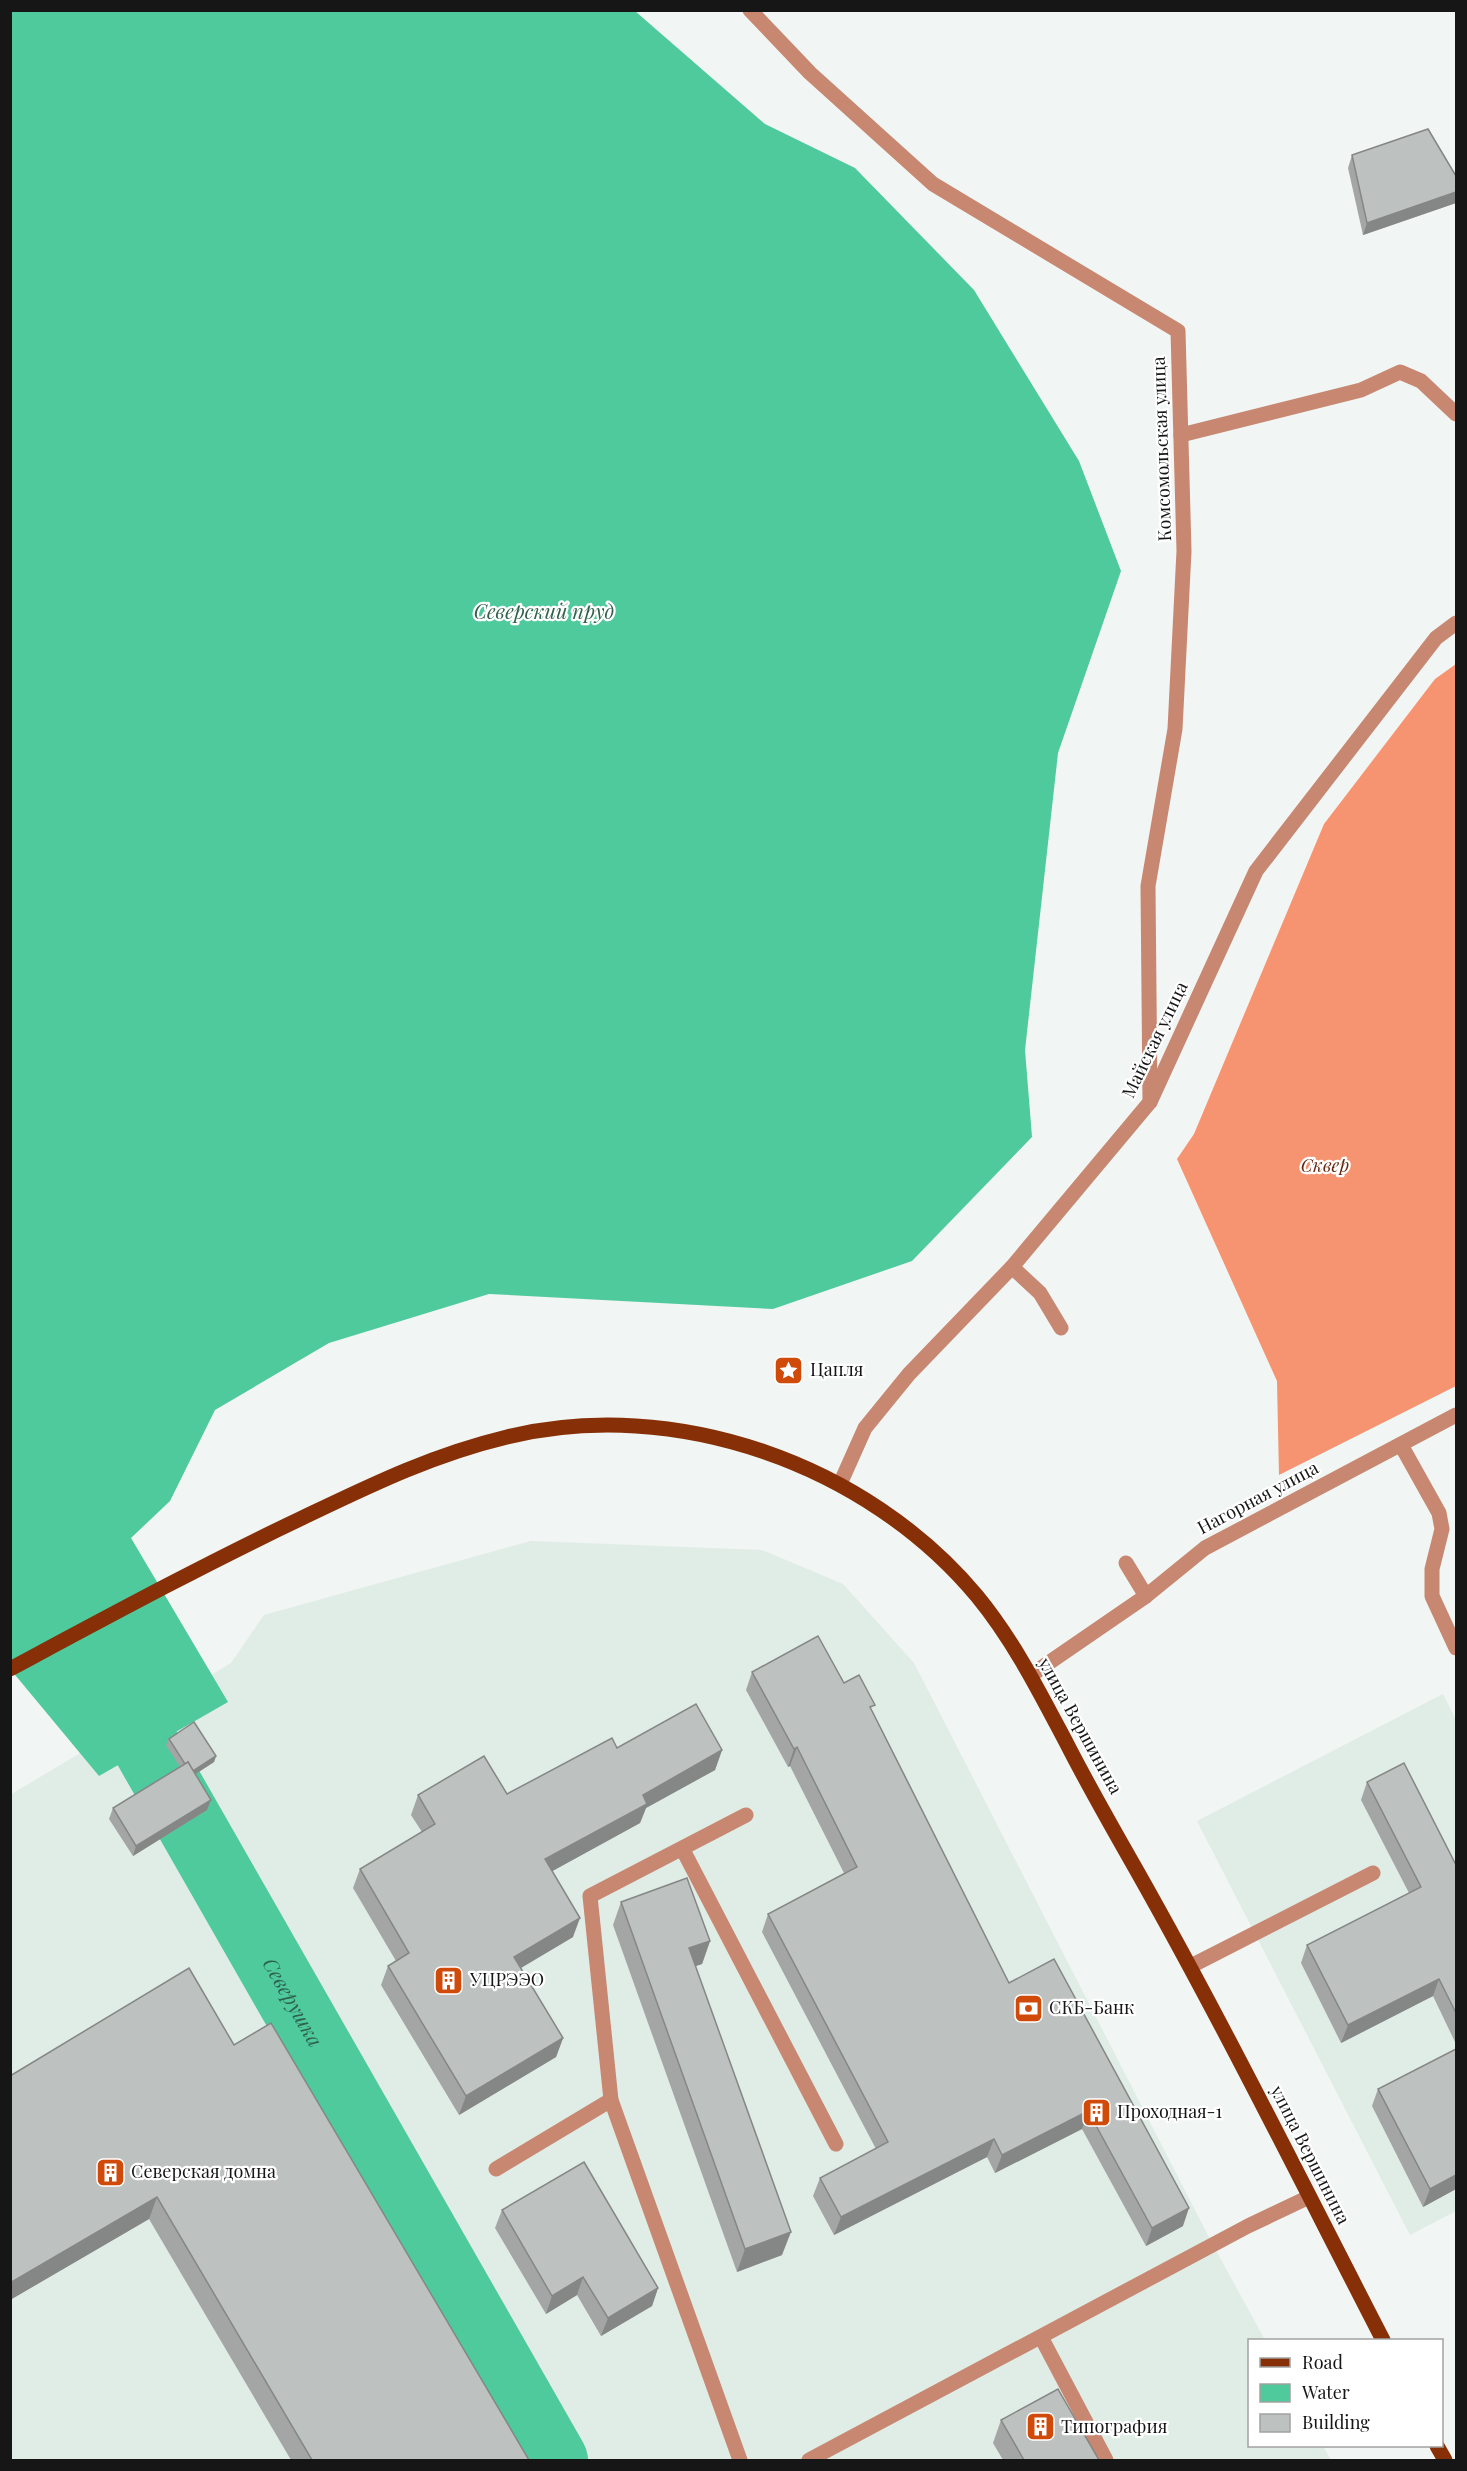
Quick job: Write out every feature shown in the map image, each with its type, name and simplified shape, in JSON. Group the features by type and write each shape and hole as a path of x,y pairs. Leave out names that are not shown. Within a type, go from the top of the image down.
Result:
{"main road":[{"name":"улица Вершинина","path":"10,1669 231,1551 412,1465 507,1437 553,1428 589,1426 625,1426 712,1436 755,1449 840,1484 898,1521 955,1573 988,1610 1031,1675 1079,1767 1191,1966 1382,2339"}],"street":[{"name":"Комсомольская улица","path":"750,10 810,73 933,184 1178,331 1184,551 1175,729 1148,886 1150,1102"},
{"path":"1181,435 1361,390 1400,372 1421,381 1456,414"},
{"name":"Майская улица","path":"840,1484 865,1428 909,1374 1012,1267 1150,1102 1256,871 1436,638 1456,623"},
{"path":"1012,1267 1040,1293 1061,1328"},
{"name":"Нагорная улица","path":"1031,1675 1146,1596 1205,1548 1456,1415"},
{"path":"1401,1444 1439,1513 1442,1529 1432,1569 1432,1596 1456,1648"},
{"path":"1126,1563 1146,1596"},
{"path":"740,2460 611,2100 590,1896 683,1850 746,1815"},
{"path":"683,1850 836,2144"},
{"path":"1191,1966 1372,1873"},
{"path":"496,2169 611,2100"},
{"path":"809,2460 1248,2226 1309,2197"},
{"path":"1041,2337 1106,2460"}],"shaded area":[{"path":"531,1541 762,1550 843,1584 914,1663 1213,2245 1264,2339 1248,2339 1248,2447 1324,2447 1331,2460 11,2460 10,1795 231,1663 264,1615"},
{"path":"1443,1694 1456,1720 1456,2211 1410,2235 1197,1821"}],"green space":[{"name":"Сквер","path":"1456,664 1456,1386 1279,1475 1277,1381 1177,1159 1194,1134 1324,824 1435,679"}],"water":[{"name":"Северский пруд","path":"10,11 635,11 765,124 855,168 974,290 1079,461 1121,571 1058,753 1025,1050 1032,1137 912,1261 773,1309 489,1294 329,1343 215,1410 170,1501 131,1538 228,1702 99,1776 11,1670"}],"building":[{"path":"1428,129 1456,176 1456,192 1367,223 1352,155"},
{"path":"818,1636 844,1683 859,1675 875,1705 870,1707 1009,1983 1054,1959 1189,2208 1152,2228 1088,2111 1002,2155 994,2139 841,2217 820,2178 888,2142 768,1914 857,1867 797,1747 794,1749 752,1672"},
{"path":"696,1704 722,1750 643,1795 647,1804 545,1859 580,1918 514,1957 563,2038 466,2096 388,1966 409,1953 360,1869 435,1824 418,1795 484,1756 507,1794 612,1738 617,1748"},
{"path":"194,1722 216,1756 193,1771 188,1762 185,1764 169,1739"},
{"path":"188,1762 211,1800 136,1846 113,1808"},
{"path":"1404,1763 1456,1865 1456,2013 1439,1979 1348,2025 1307,1945 1421,1887 1367,1782"},
{"path":"687,1878 710,1941 689,1948 791,2232 745,2249 621,1902"},
{"path":"189,1968 234,2045 271,2023 529,2460 312,2460 157,2197 10,2283 10,2076"},
{"path":"1456,2049 1456,2175 1430,2189 1378,2089"},
{"path":"584,2162 658,2288 608,2318 583,2277 552,2296 502,2210"},
{"path":"1058,2389 1099,2460 1024,2460 1001,2420"}],"waterway":[{"name":"Северушка","path":"10,1557 147,1748 554,2460"}],"place":[{"name":"Цапля","path":"789,1370"},
{"name":"УЦРЭЭО","path":"449,1980"},
{"name":"СКБ-Банк","path":"1028,2008"},
{"name":"Проходная-1","path":"1096,2112"},
{"name":"Северская домна","path":"110,2172"},
{"name":"Типография","path":"1040,2427"}]}
